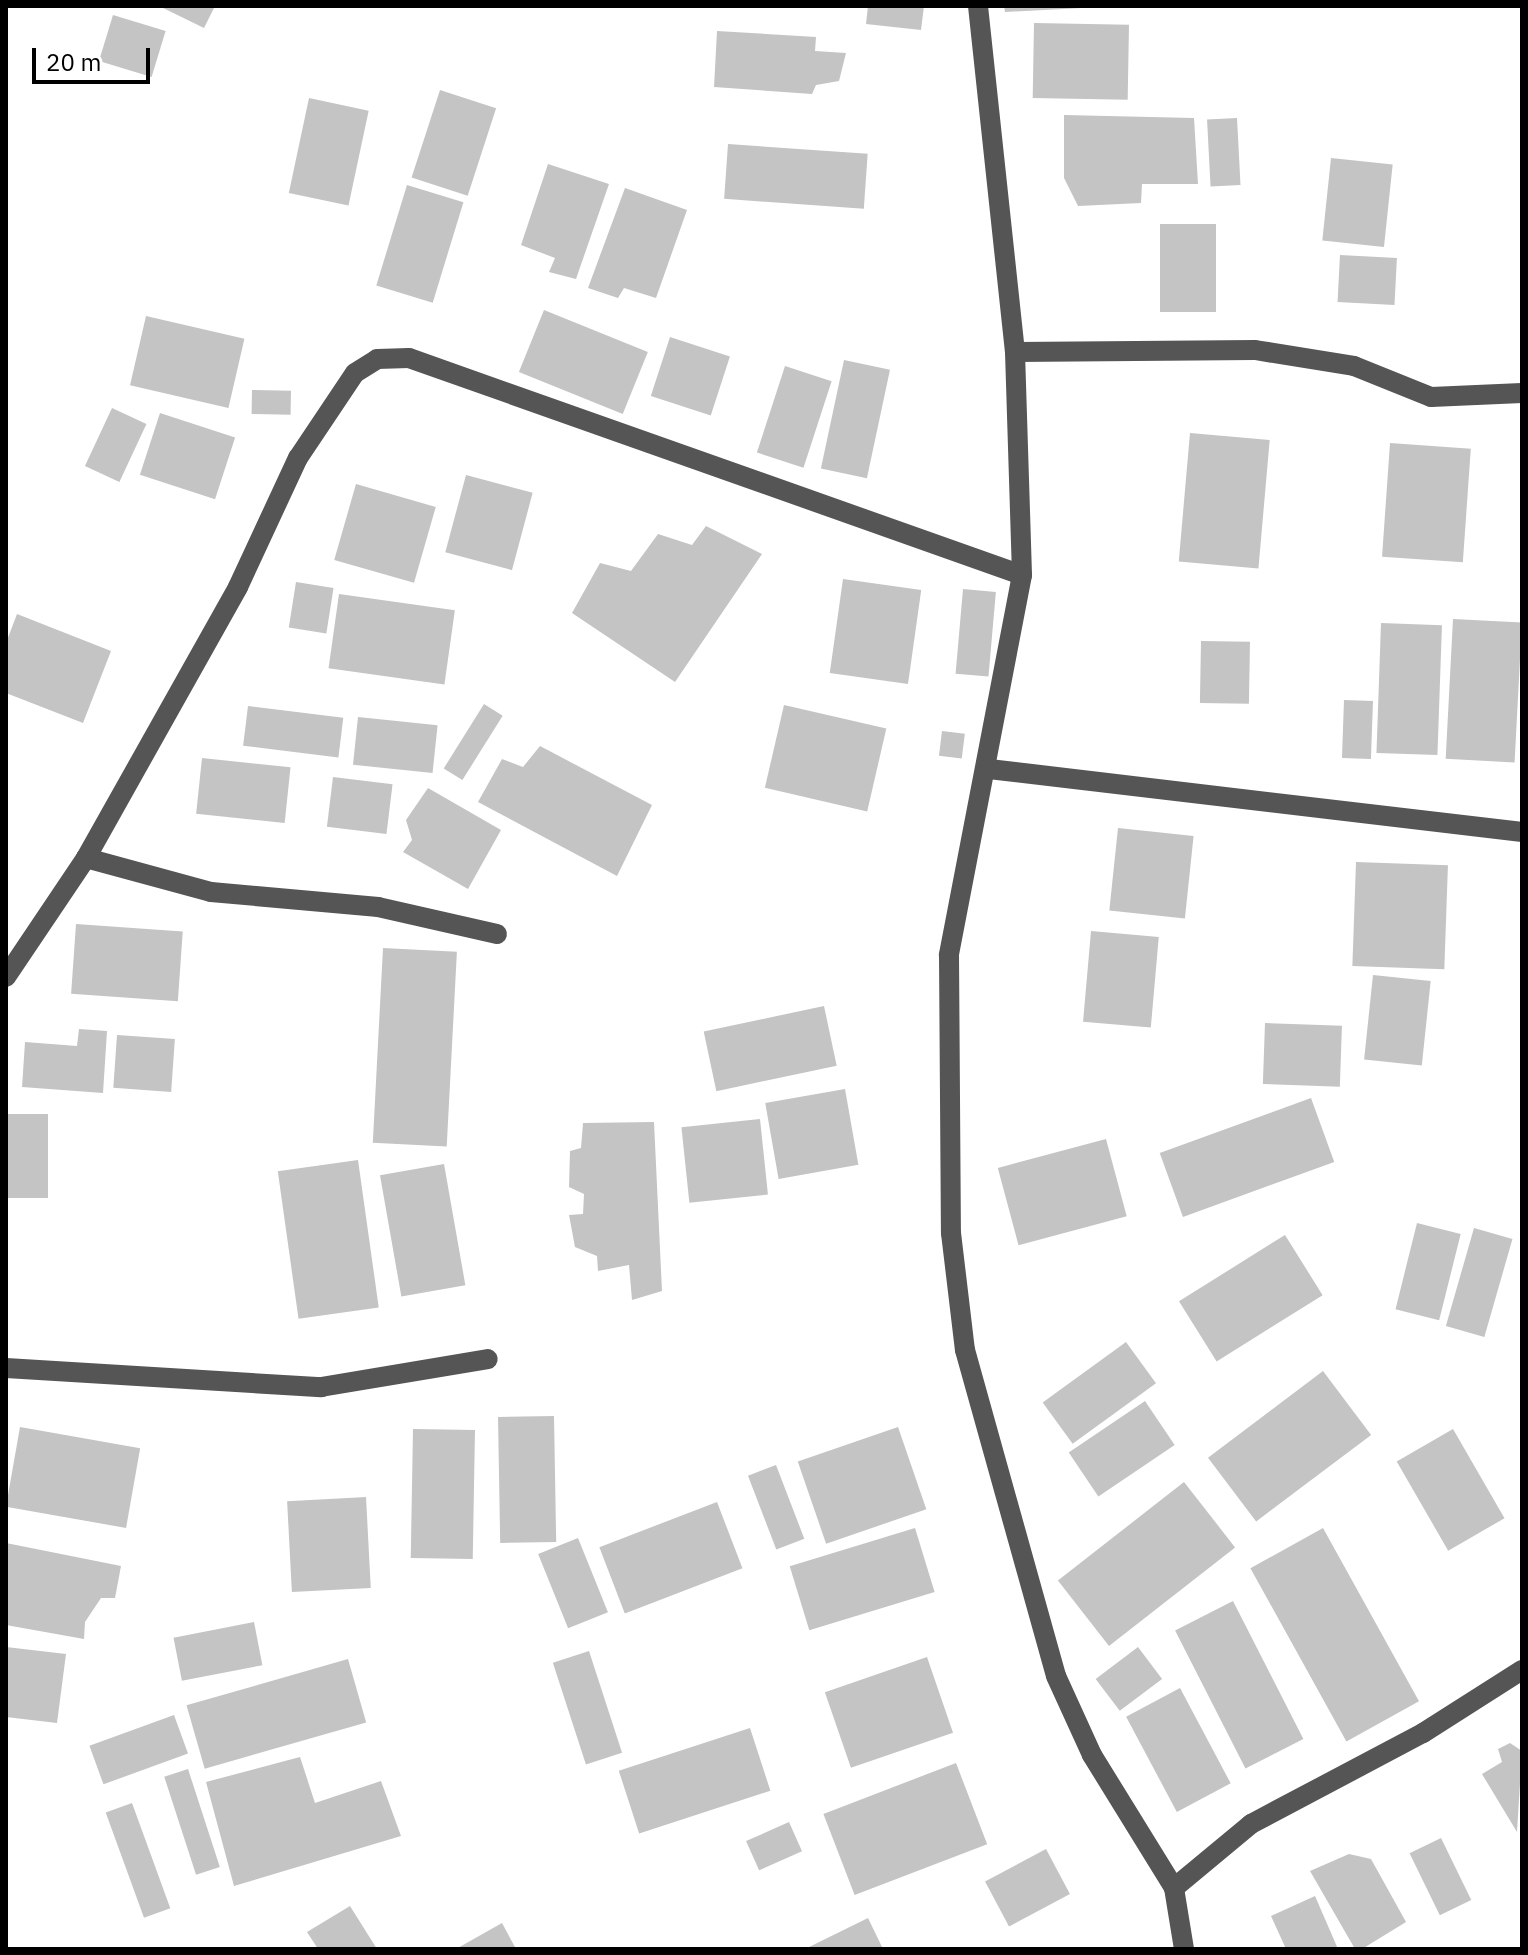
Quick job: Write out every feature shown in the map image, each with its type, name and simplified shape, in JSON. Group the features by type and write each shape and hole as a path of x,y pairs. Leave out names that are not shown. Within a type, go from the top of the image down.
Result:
{"street":[{"path":"978,6 1015,352 1022,575 989,769 949,955 951,1233 965,1350 1056,1676 1092,1755 1174,1888 1184,1949"},
{"path":"1015,352 1255,350 1354,366 1431,397 1522,393"},
{"path":"6,977 86,858 238,587 298,458 355,373 377,359 409,358 1022,575"},
{"path":"989,769 1522,832"},
{"path":"86,858 211,892 378,907 497,934"},
{"path":"6,1368 321,1387 488,1359"},
{"path":"1174,1888 1251,1824 1423,1733 1522,1670"}],"building":[{"path":"159,6 215,6 204,28"},
{"path":"868,6 924,6 921,30 866,24"},
{"path":"1004,6 1082,6 1082,8 1005,12"},
{"path":"113,15 166,31 152,77 99,61"},
{"path":"1034,23 1129,25 1128,100 1033,98"},
{"path":"717,31 816,37 815,51 846,53 839,81 816,85 812,94 714,87"},
{"path":"440,90 496,108 468,196 412,177"},
{"path":"309,98 369,111 348,206 289,193"},
{"path":"1064,115 1194,118 1198,184 1142,184 1141,203 1078,206 1064,178"},
{"path":"1237,118 1241,185 1211,186 1207,120"},
{"path":"728,144 868,154 864,209 724,199"},
{"path":"1331,158 1393,164 1384,247 1322,241"},
{"path":"548,164 609,184 576,279 549,272 555,258 521,245"},
{"path":"407,185 463,202 433,303 376,285"},
{"path":"625,188 687,210 656,298 624,288 618,298 588,288"},
{"path":"1160,224 1216,224 1216,312 1160,312"},
{"path":"1340,255 1397,258 1394,305 1338,302"},
{"path":"544,310 648,352 623,414 519,372"},
{"path":"146,316 244,339 228,408 130,385"},
{"path":"670,337 730,356 711,415 651,396"},
{"path":"844,360 890,370 867,478 821,469"},
{"path":"785,366 832,381 803,468 757,453"},
{"path":"252,390 291,391 291,415 252,414"},
{"path":"112,408 146,424 119,482 85,466"},
{"path":"160,413 235,437 215,499 140,475"},
{"path":"1190,433 1270,440 1258,568 1179,562"},
{"path":"1390,443 1471,449 1463,562 1382,557"},
{"path":"466,475 533,493 512,570 445,552"},
{"path":"356,484 436,507 414,583 334,560"},
{"path":"706,526 762,554 675,682 572,613 600,563 631,571 658,534 692,545"},
{"path":"843,579 921,590 908,684 830,673"},
{"path":"296,582 334,588 326,633 289,627"},
{"path":"963,589 996,592 988,677 956,674"},
{"path":"339,594 455,610 444,685 329,668"},
{"path":"17,614 111,651 83,723 6,693 6,643"},
{"path":"1453,619 1522,623 1515,762 1446,759"},
{"path":"1381,623 1442,625 1437,755 1376,753"},
{"path":"1201,641 1250,642 1249,704 1200,703"},
{"path":"1344,700 1373,701 1371,759 1342,758"},
{"path":"484,704 503,716 462,780 444,768"},
{"path":"784,705 886,729 867,811 765,788"},
{"path":"248,706 343,718 338,757 243,746"},
{"path":"358,717 438,725 433,773 353,765"},
{"path":"942,731 965,734 962,759 939,756"},
{"path":"540,746 652,805 617,876 478,802 502,759 523,767"},
{"path":"202,758 291,767 285,823 196,814"},
{"path":"333,777 393,784 386,834 327,827"},
{"path":"428,788 501,830 468,889 403,852 412,840 406,820"},
{"path":"1118,828 1194,836 1185,918 1109,911"},
{"path":"1356,862 1448,865 1444,969 1352,966"},
{"path":"76,924 183,931 178,1001 71,994"},
{"path":"1091,931 1159,937 1151,1028 1083,1022"},
{"path":"383,948 457,952 447,1147 373,1143"},
{"path":"1373,975 1431,981 1422,1066 1364,1060"},
{"path":"824,1006 837,1066 716,1091 704,1032"},
{"path":"1265,1023 1342,1026 1340,1087 1263,1084"},
{"path":"79,1029 107,1031 103,1093 22,1087 25,1042 77,1046"},
{"path":"117,1035 175,1039 171,1092 113,1088"},
{"path":"845,1089 858,1165 779,1179 765,1103"},
{"path":"1311,1098 1334,1162 1183,1217 1160,1153"},
{"path":"6,1114 48,1114 48,1198 6,1198"},
{"path":"760,1119 768,1195 689,1203 681,1127"},
{"path":"654,1122 662,1291 632,1300 629,1265 598,1271 597,1256 575,1247 569,1215 583,1214 584,1194 569,1187 570,1151 581,1148 583,1123"},
{"path":"1106,1139 1127,1216 1019,1245 998,1168"},
{"path":"358,1160 379,1308 299,1319 278,1171"},
{"path":"444,1164 465,1285 401,1296 380,1175"},
{"path":"1417,1223 1461,1234 1439,1320 1395,1309"},
{"path":"1474,1228 1512,1239 1484,1337 1446,1326"},
{"path":"1285,1235 1323,1295 1217,1361 1179,1301"},
{"path":"1126,1342 1156,1383 1073,1444 1043,1403"},
{"path":"1323,1371 1371,1435 1256,1522 1208,1458"},
{"path":"1145,1401 1175,1445 1098,1496 1069,1452"},
{"path":"554,1416 556,1542 500,1543 498,1417"},
{"path":"20,1427 140,1448 126,1528 6,1507"},
{"path":"898,1427 926,1509 826,1544 798,1462"},
{"path":"413,1429 475,1430 473,1559 411,1558"},
{"path":"1453,1429 1505,1518 1448,1551 1397,1462"},
{"path":"776,1465 804,1539 776,1550 748,1476"},
{"path":"1184,1482 1235,1547 1109,1646 1058,1581"},
{"path":"366,1497 371,1588 292,1592 287,1501"},
{"path":"717,1502 742,1568 625,1613 599,1547"},
{"path":"915,1528 935,1592 809,1630 790,1566"},
{"path":"1323,1528 1419,1701 1346,1741 1250,1568"},
{"path":"578,1538 608,1612 568,1628 538,1554"},
{"path":"6,1543 121,1566 115,1598 101,1598 85,1622 84,1639 6,1625"},
{"path":"1233,1601 1303,1739 1245,1769 1175,1631"},
{"path":"254,1622 262,1665 182,1681 174,1638"},
{"path":"6,1647 66,1654 57,1723 6,1717"},
{"path":"1138,1647 1162,1679 1120,1711 1096,1679"},
{"path":"589,1651 622,1753 586,1765 553,1663"},
{"path":"927,1657 953,1733 851,1768 825,1692"},
{"path":"348,1659 366,1722 205,1769 187,1705"},
{"path":"1180,1688 1231,1783 1177,1812 1126,1717"},
{"path":"174,1715 188,1754 103,1784 89,1746"},
{"path":"750,1728 770,1791 639,1833 619,1771"},
{"path":"1510,1743 1522,1751 1517,1832 1482,1774 1502,1762 1498,1749"},
{"path":"300,1757 315,1803 381,1781 401,1836 234,1886 206,1782"},
{"path":"956,1763 987,1844 855,1895 823,1814"},
{"path":"188,1769 220,1867 196,1875 164,1777"},
{"path":"132,1803 170,1908 144,1918 106,1813"},
{"path":"789,1822 802,1851 759,1870 746,1841"},
{"path":"1441,1838 1471,1900 1440,1915 1410,1853"},
{"path":"1046,1849 1070,1894 1009,1926 985,1881"},
{"path":"1349,1854 1371,1859 1406,1922 1362,1949 1355,1949 1310,1871"},
{"path":"1315,1896 1338,1949 1286,1949 1271,1916"},
{"path":"350,1906 377,1949 318,1949 307,1932"},
{"path":"868,1918 883,1949 805,1949"},
{"path":"502,1923 516,1949 456,1949"}]}
